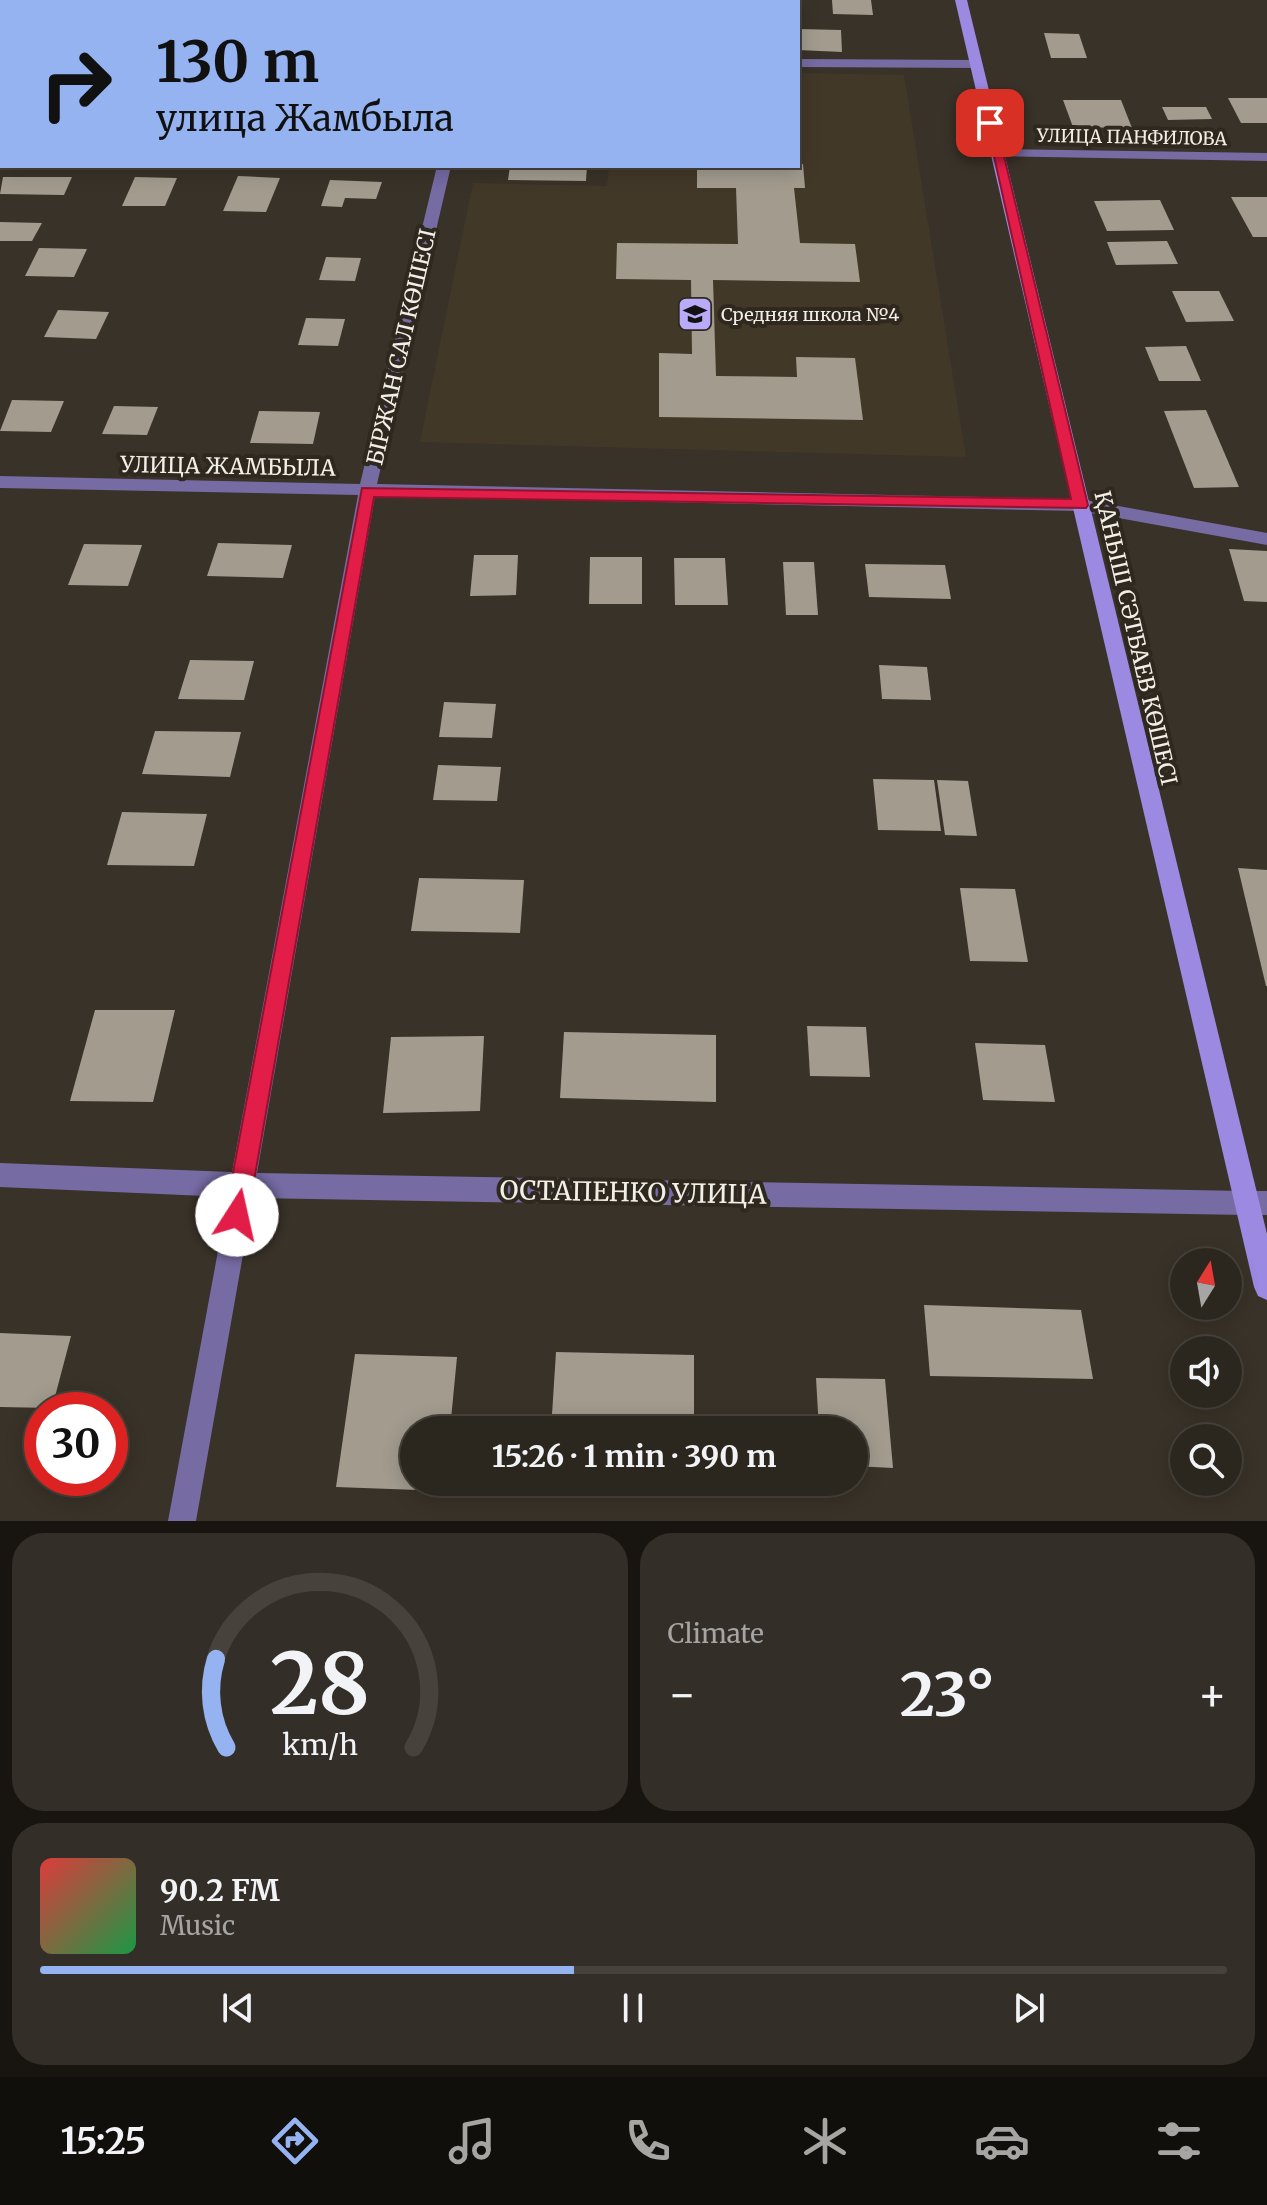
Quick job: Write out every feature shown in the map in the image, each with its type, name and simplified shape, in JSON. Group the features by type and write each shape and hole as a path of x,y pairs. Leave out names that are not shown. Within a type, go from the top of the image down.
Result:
{"street":[{"name":"ҚАНЫШ СӘТБАЕВ КӨШЕСІ","path":"961,0 1080,505 1256,1203 1267,1287"},
{"path":"800,63 976,64"},
{"name":"УЛИЦА ПАНФИЛОВА","path":"997,153 1267,157"},
{"name":"БІРЖАН САЛ КӨШЕСІ","path":"182,1521 367,492 444,168"},
{"name":"УЛИЦА ЖАМБЫЛА","path":"0,482 1080,505 1267,539"},
{"name":"ОСТАПЕНКО УЛИЦА","path":"0,1175 242,1185 1256,1203"}],"shaded area":[{"name":"Средняя школа №4","path":"800,73 904,75 966,457 420,442 473,183 607,186 609,168 800,168"}],"building":[{"path":"832,0 871,0 873,15 833,14"},
{"path":"800,29 841,30 842,52 800,50"},
{"path":"1044,33 1079,34 1087,58 1051,58"},
{"path":"1228,98 1267,98 1267,123 1241,123"},
{"path":"1063,100 1121,100 1132,128 1073,127"},
{"path":"1162,107 1206,107 1212,119 1168,120"},
{"path":"803,164 805,188 794,188 800,243 855,244 860,282 713,280 716,376 797,377 796,357 855,358 863,420 659,417 659,353 692,354 691,280 616,279 617,243 738,244 736,188 697,188 697,168 800,168"},
{"path":"510,168 587,168 586,181 508,180"},
{"path":"238,176 280,178 266,212 223,211"},
{"path":"3,177 72,177 64,195 0,194"},
{"path":"135,177 177,178 165,206 122,206"},
{"path":"330,180 382,182 376,199 345,198 342,207 321,206"},
{"path":"1231,197 1267,197 1267,237 1253,237"},
{"path":"1160,200 1174,230 1107,231 1094,201"},
{"path":"0,222 42,223 32,241 0,241"},
{"path":"1167,241 1178,264 1116,265 1107,242"},
{"path":"39,248 87,249 74,277 25,276"},
{"path":"326,257 361,258 355,281 319,280"},
{"path":"1172,291 1219,291 1234,321 1186,322"},
{"path":"58,310 109,312 96,339 44,337"},
{"path":"306,318 345,319 338,346 298,345"},
{"path":"1186,346 1201,381 1159,381 1145,347"},
{"path":"12,400 64,401 51,432 0,431"},
{"path":"114,406 158,407 147,435 102,434"},
{"path":"1206,410 1239,487 1194,488 1164,411"},
{"path":"259,411 320,412 313,444 250,443"},
{"path":"218,543 292,545 283,578 207,576"},
{"path":"84,544 142,545 128,586 68,585"},
{"path":"1229,549 1267,551 1267,602 1244,601"},
{"path":"474,555 518,555 516,595 470,596"},
{"path":"590,557 642,557 642,604 589,604"},
{"path":"674,558 725,558 728,605 675,605"},
{"path":"783,562 814,562 818,615 786,615"},
{"path":"865,564 945,565 951,599 869,597"},
{"path":"190,660 254,661 244,700 178,699"},
{"path":"879,665 927,667 931,700 882,699"},
{"path":"444,702 496,704 492,738 439,737"},
{"path":"155,731 241,732 230,777 142,774"},
{"path":"438,765 501,767 497,801 433,800"},
{"path":"873,779 934,780 941,831 878,830"},
{"path":"937,780 968,781 977,836 945,835"},
{"path":"122,812 207,814 194,866 107,865"},
{"path":"1238,868 1267,870 1267,986 1266,986"},
{"path":"419,878 524,880 520,933 411,931"},
{"path":"960,888 1015,889 1028,962 970,961"},
{"path":"95,1010 175,1010 153,1102 70,1101"},
{"path":"807,1026 866,1027 870,1077 810,1076"},
{"path":"564,1032 716,1035 716,1102 560,1098"},
{"path":"484,1036 480,1111 383,1113 391,1037"},
{"path":"975,1043 1045,1045 1055,1102 983,1100"},
{"path":"924,1305 1081,1310 1093,1379 930,1376"},
{"path":"0,1333 71,1336 56,1392 24,1392 24,1407 0,1407"},
{"path":"556,1352 694,1355 694,1416 552,1416"},
{"path":"355,1354 457,1357 451,1416 400,1416 400,1489 336,1487"},
{"path":"816,1378 885,1379 893,1468 868,1467 868,1416 818,1416"}],"place":[{"name":"Средняя школа №4","path":"695,314"}],"route":[{"path":"237,1215 367,492 1080,505 990,123"}]}
